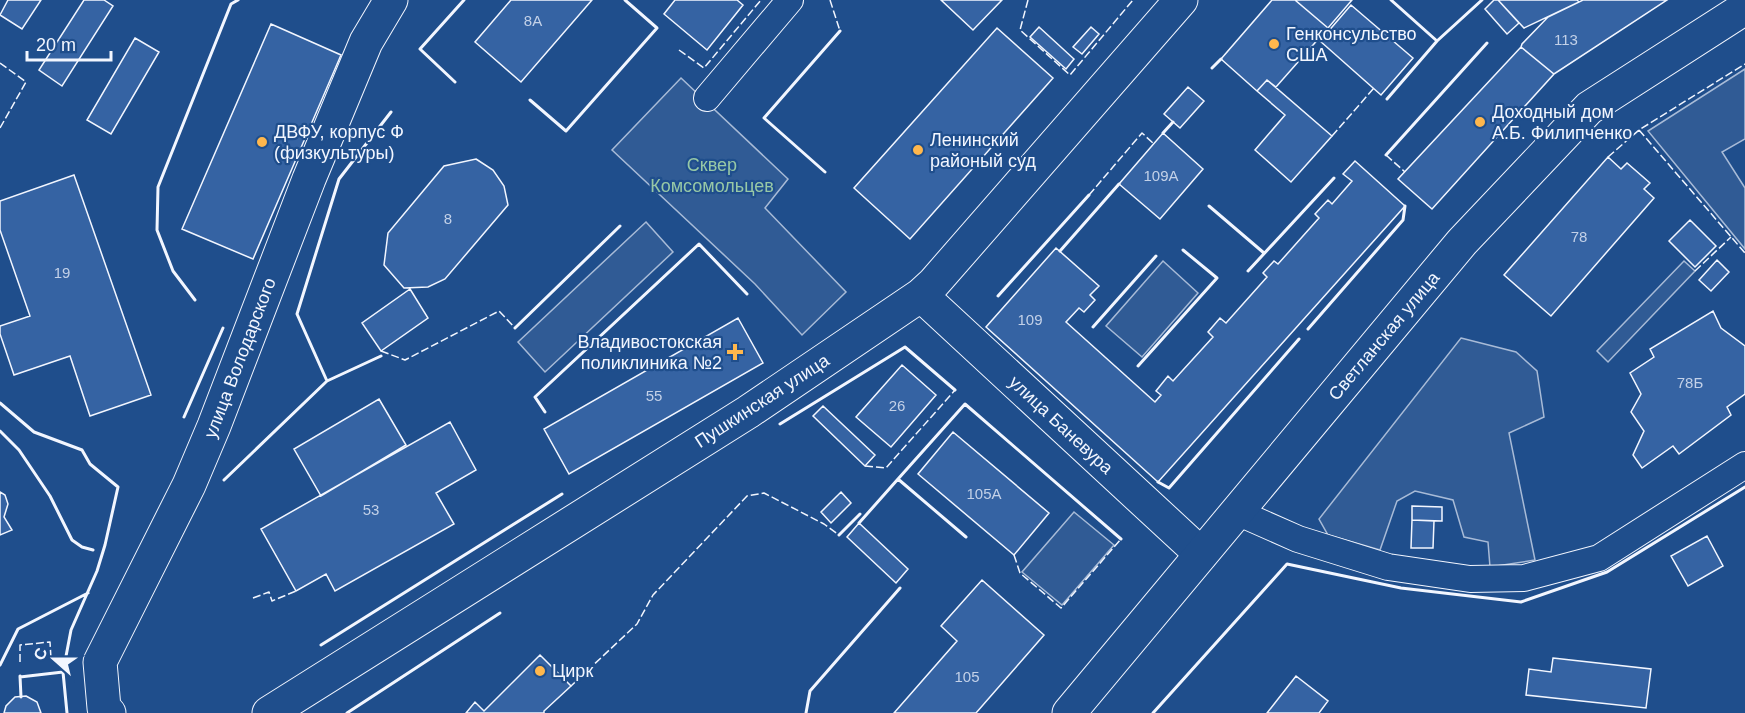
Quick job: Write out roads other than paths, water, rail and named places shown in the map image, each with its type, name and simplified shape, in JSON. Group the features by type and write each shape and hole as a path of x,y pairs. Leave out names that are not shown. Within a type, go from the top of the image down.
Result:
{"main road":[{"name":"улица Володарского","path":"109,713 104,708 100,662 189,485 366,42 391,0"},
{"name":"Пушкинская улица","path":"269,713 748,412 921,295 1181,0"},
{"name":"Светланская улица","path":"1069,713 1462,242 1589,108 1745,8"},
{"name":"улица Баневура","path":"921,295 1201,554"}],"street":[{"path":"707,98 790,0"},
{"path":"1237,512 1298,539 1388,567 1470,579 1524,578 1599,558 1745,465"}],"place":[{"name":"Генконсульство США","path":"1274,44"},
{"name":"Доходный дом А.Б. Филипченко","path":"1480,122"},
{"name":"ДВФУ, корпус Ф (физкультуры)","path":"262,142"},
{"name":"Ленинский районый суд","path":"918,150"},
{"name":"Владивостокская поликлиника №2","path":"735,352"},
{"name":"Цирк","path":"540,671"}],"park label":[{"name":"Сквер Комсомольцев","path":"712,175"}]}
